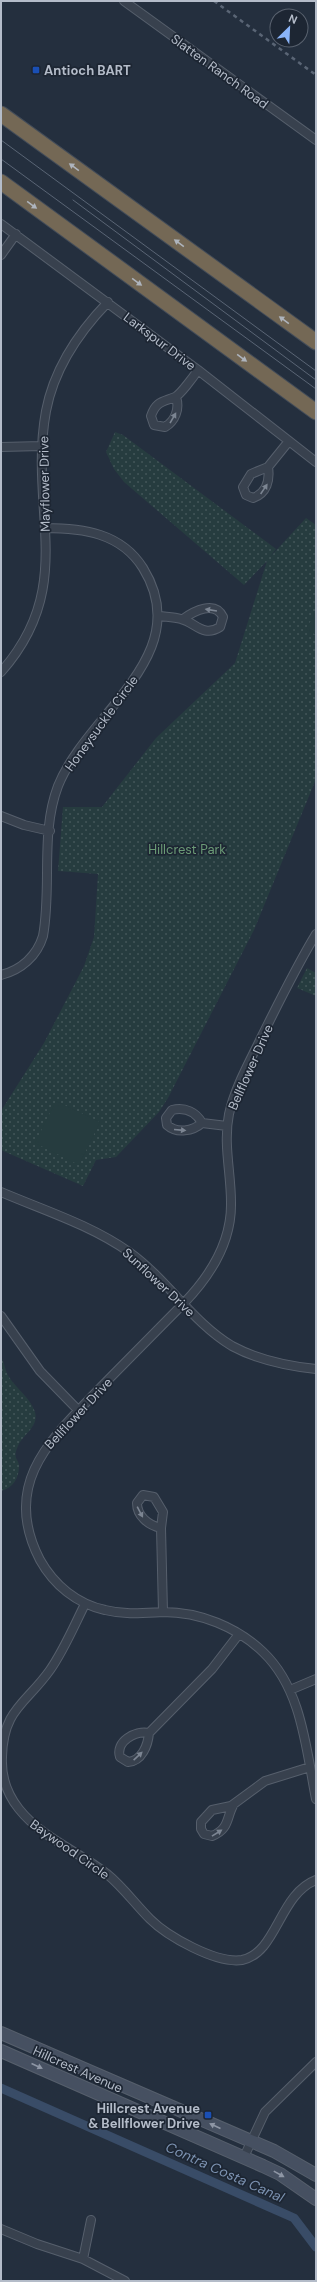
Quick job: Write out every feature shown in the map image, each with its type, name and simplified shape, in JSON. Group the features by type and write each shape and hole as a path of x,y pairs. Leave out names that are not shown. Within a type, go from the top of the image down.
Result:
{"highway":[{"path":"1,114 316,342"},
{"path":"1,182 316,412"}],"main road":[{"name":"Hillcrest Avenue","path":"1,2033 251,2141 284,2156 316,2175"},
{"name":"Hillcrest Avenue","path":"1,2051 244,2157 280,2174 316,2199"}],"street":[{"name":"Slatten Ranch Road","path":"124,1 316,140"},
{"name":"Larkspur Drive","path":"1,224 108,302 316,462"},
{"path":"1,255 16,234"},
{"name":"Mayflower Drive","path":"1,672 22,646 40,606 46,559 42,446 46,411 59,371 80,334 108,302"},
{"path":"176,397 198,370"},
{"path":"268,467 289,441"},
{"path":"1,447 42,446"},
{"name":"Honeysuckle Circle","path":"1,975 28,961 41,941 44,929 53,804 62,777 77,753 142,666 155,640 159,616 156,596 147,574 140,563 123,546 107,536 87,530 45,528"},
{"path":"159,616 183,619"},
{"path":"1,816 24,825 50,831"},
{"name":"Bellflower Drive","path":"316,934 297,968 248,1066 233,1100 227,1126 226,1143 231,1202 227,1235 216,1262 202,1283 184,1303 46,1444 33,1467 27,1489 25,1512 29,1537 42,1564 61,1586 85,1604 108,1611 130,1614 163,1612 192,1615 207,1619 239,1634 270,1659 290,1690 298,1714 316,1799"},
{"path":"202,1123 227,1126"},
{"name":"Sunflower Drive","path":"1,1192 117,1244 137,1259 216,1334 240,1350 277,1363 316,1369"},
{"path":"1,1316 40,1371 78,1410"},
{"path":"161,1528 163,1612"},
{"name":"Baywood Circle","path":"85,1604 50,1670 20,1703 3,1728 2,1747 5,1783 15,1804 30,1822 107,1874 162,1929 208,1954 233,1960 252,1956 265,1943 293,1896 303,1887 316,1880"},
{"path":"149,1733 212,1670 239,1634"},
{"path":"290,1690 316,1679"},
{"path":"234,1804 229,1821 221,1831 212,1836 204,1834 200,1826 210,1811 234,1804 265,1781 310,1768"},
{"path":"244,2157 261,2119 270,2106 298,2082 316,2062"},
{"path":"83,2259 91,2220"},
{"path":"1,2229 37,2244 83,2259 126,2281"}],"green space":[{"name":"Hillcrest Park","path":"115,432 123,435 276,549 270,557 306,518 316,525 316,779 254,930 168,1098 159,1112 116,1157 96,1160 83,1186 1,1150 1,1111 44,1043 84,966 94,937 98,874 58,871 63,807 102,807 156,738 235,663 267,561 244,585 124,482 114,469 106,452"},
{"path":"316,612 316,635 306,629"},
{"path":"307,968 316,973 316,996 297,988"},
{"path":"56,1101 100,1122 79,1165 35,1143"},
{"path":"1,1357 8,1375 33,1407 36,1417 33,1426 16,1450 16,1456 19,1464 18,1475 9,1488 1,1491"}],"waterway":[{"name":"Contra Costa Canal","path":"1,2088 294,2218 316,2247"}],"tram line":[{"path":"1,140 316,371"},
{"path":"1,159 316,389"},
{"path":"73,200 316,380"}],"railway":[{"path":"214,1 316,75"}],"place":[{"name":"Antioch BART","path":"36,70"},
{"name":"Hillcrest Avenue & Bellflower Drive","path":"208,2115"}]}
